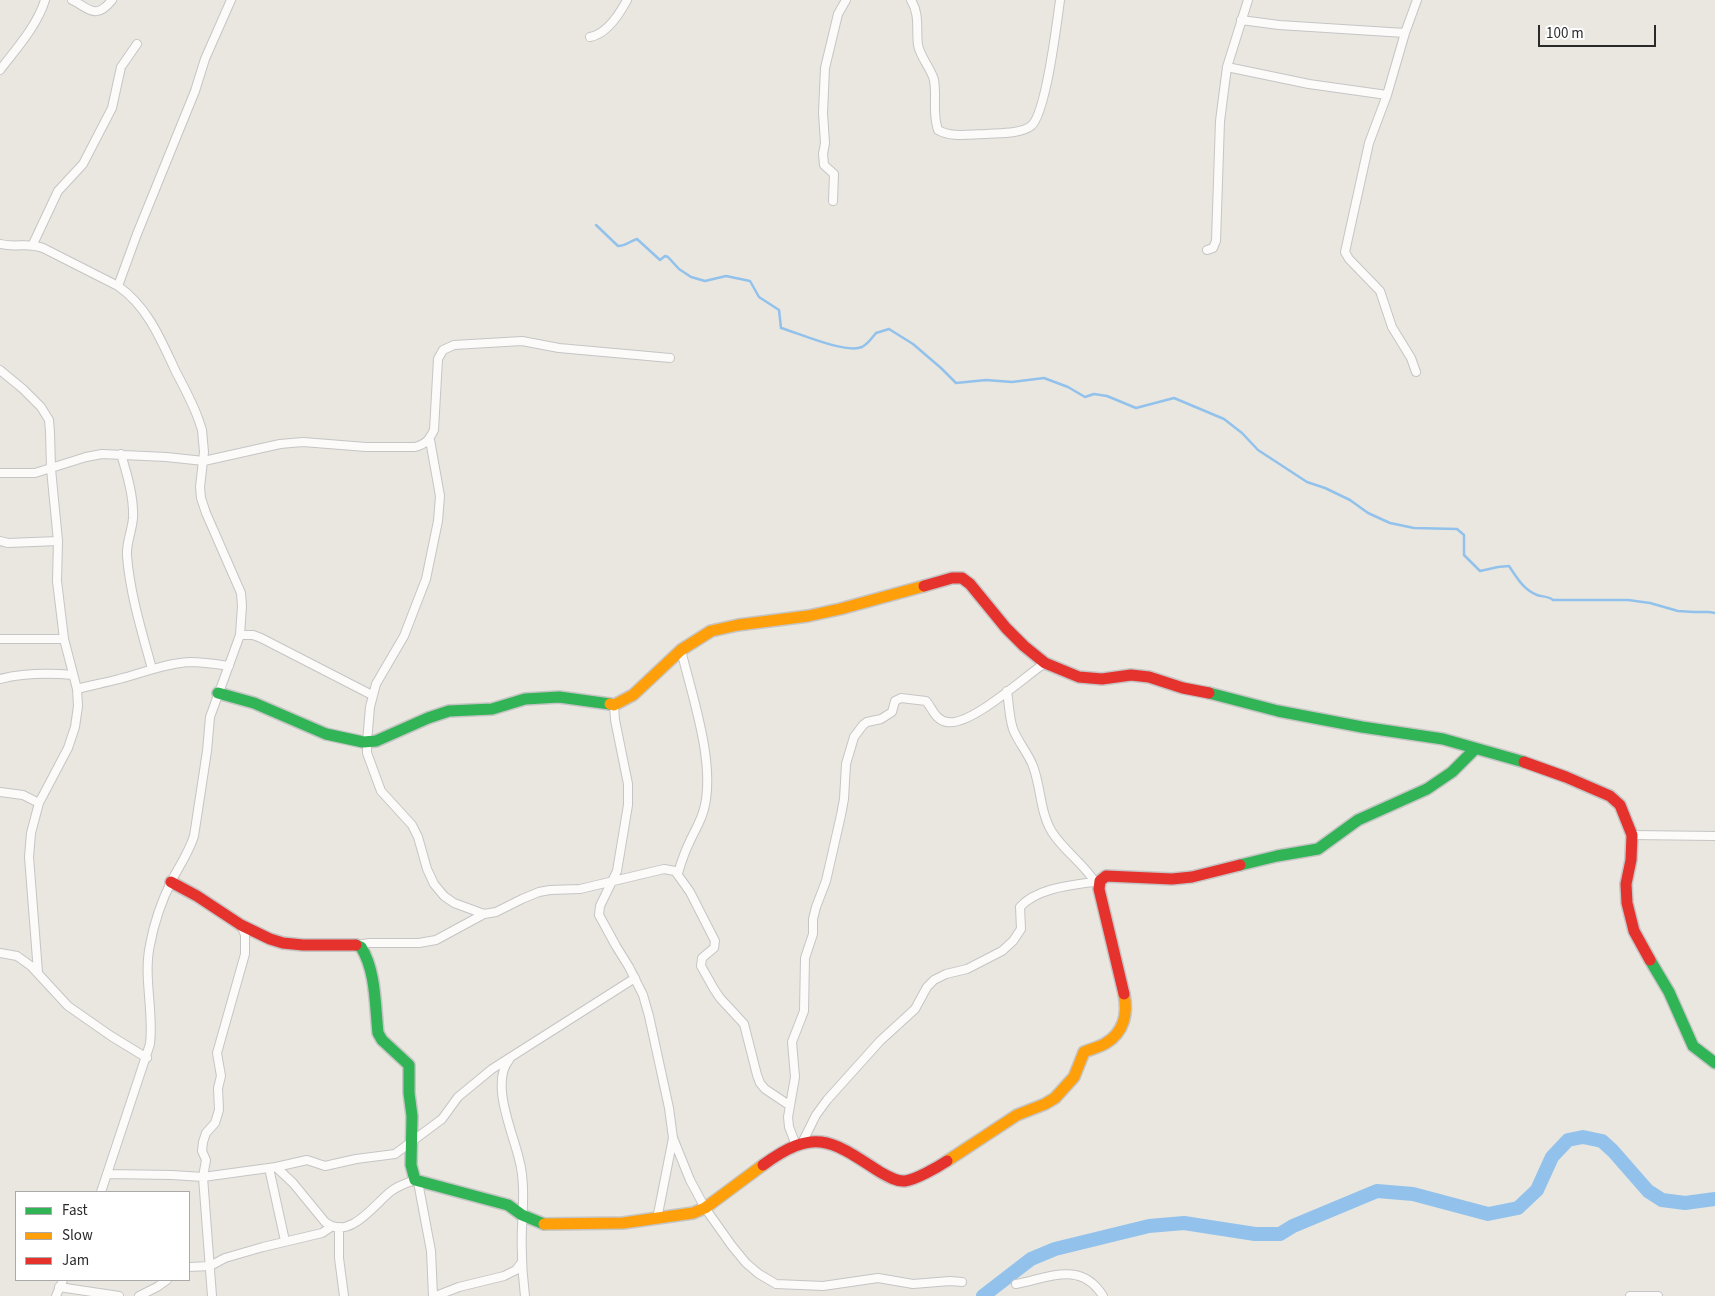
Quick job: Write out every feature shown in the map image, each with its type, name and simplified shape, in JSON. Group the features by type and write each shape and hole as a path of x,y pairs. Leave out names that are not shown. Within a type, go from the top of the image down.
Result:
{"street":[{"path":"0,70 39,14 45,0"},
{"path":"72,0 94,12 104,8 112,0"},
{"path":"118,286 195,91 205,59 231,0"},
{"path":"590,37 603,32 621,11 627,0"},
{"path":"833,202 834,174 824,165 822,154 825,143 823,89 829,51 838,14 844,2 835,0"},
{"path":"912,0 917,19 918,46 934,81 935,123 938,130 944,134 952,135 1025,130 1033,124 1037,118 1044,95 1060,0"},
{"path":"1207,250 1213,248 1216,241 1220,121 1227,67 1248,0"},
{"path":"1416,372 1411,358 1392,327 1380,291 1349,259 1345,252 1370,142 1417,0"},
{"path":"1241,20 1279,25 1405,33"},
{"path":"33,244 58,191 83,164 112,108 121,67 137,44"},
{"path":"1227,67 1309,84 1387,95"},
{"path":"0,244 12,247 33,244 118,286 127,292 142,308 161,337 198,418 204,442 204,461 200,487 201,498 241,592 240,635 210,718 206,760 194,836 185,859 171,882 154,926 149,947 151,1033 146,1058 101,1191"},
{"path":"484,914 454,903 444,896 434,884 415,831 381,791 367,753 372,695 382,671 404,636 426,580 438,521 440,496 430,440 434,430 438,359 443,350 454,345 522,341 559,348 670,358"},
{"path":"0,370 41,407 48,420 58,541 57,581 64,639 77,688 78,706 73,734 68,748 39,803 31,834 28,857 38,972"},
{"path":"0,473 35,473 102,454 204,461 280,444 303,442 397,448 415,447 423,445 430,440"},
{"path":"121,454 133,506 133,519 126,554 134,597 152,669"},
{"path":"0,541 8,543 58,541"},
{"path":"218,694 254,703 326,734 353,742 376,741 449,710 492,709 524,698 558,697 614,705 633,696 680,650 711,631 773,619 808,616 840,610 957,577 970,584 1006,628 1024,646 1045,663 1079,677 1102,679 1131,675 1149,677 1184,688 1222,695 1278,711 1443,739 1518,760 1566,776 1602,791 1620,805 1628,819 1632,835 1626,884 1627,903 1634,932 1669,992 1693,1046 1715,1063"},
{"path":"240,635 253,635 261,638 372,695"},
{"path":"0,639 64,639"},
{"path":"678,873 689,842 704,811 707,799 702,733 680,650"},
{"path":"77,688 118,680 152,669 189,662 206,662 229,666"},
{"path":"799,1144 789,1126 789,1105 794,1089 795,1077 792,1042 804,1011 805,958 813,934 813,919 826,882 841,815 844,800 846,764 854,737 867,722 881,719 892,712 895,701 901,698 926,702 934,715 940,720 956,722 973,715 1045,663"},
{"path":"0,679 25,675 73,675"},
{"path":"190,1267 210,1266 225,1258 354,1223 390,1192 416,1181 508,1204 522,1215 547,1225 623,1223 693,1213 704,1208 773,1158 799,1144 821,1141 854,1154 885,1175 897,1180 906,1181 936,1168 1017,1115 1055,1098 1074,1077 1084,1052 1107,1043 1122,1027 1125,1019 1126,1004 1097,881 1070,854 1051,830 1046,819 1034,767 1014,730 1007,691"},
{"path":"614,705 615,720 628,784 628,806 617,871 600,906 599,915 635,978 643,996 650,1016 674,1138 690,1180 704,1208 746,1263 759,1274 776,1284 823,1286 878,1278 913,1284 962,1282"},
{"path":"799,1144 816,1114 827,1100 880,1042 916,1009 927,987 934,980 946,974 968,969 1005,949 1020,933 1020,908 1026,900 1059,888 1097,881 1106,876 1172,879 1192,877 1269,858 1318,849 1358,820 1427,789 1452,772 1475,749"},
{"path":"0,792 23,795 39,803"},
{"path":"1632,835 1715,836"},
{"path":"357,945 369,943 419,943 436,940 484,914 496,912 539,892 580,889 614,880 671,870 678,873 690,892 715,941 714,948 702,958 701,966 720,998 744,1024 760,1082 765,1088 789,1105"},
{"path":"171,882 197,896 241,925 270,939 283,943 326,946 352,944 362,947 367,957 378,1034 409,1065 409,1093 412,1116 411,1166 431,1251 434,1296 459,1287 504,1276 516,1270 522,1262"},
{"path":"212,1296 203,1177 206,1160 202,1151 206,1134 215,1123 219,1110 218,1088 221,1076 217,1053 245,954 245,935 241,925"},
{"path":"0,953 17,956 38,972 68,1006 146,1058"},
{"path":"108,1174 172,1174 203,1177 307,1160 325,1166 356,1159 395,1154 442,1119 458,1097 480,1078 635,978"},
{"path":"510,1059 503,1069 501,1085 509,1125 521,1166 522,1262 525,1296"},
{"path":"657,1219 674,1138"},
{"path":"273,1167 293,1183 325,1222 335,1227"},
{"path":"273,1167 285,1241"},
{"path":"335,1227 344,1296"},
{"path":"1016,1284 1042,1277 1080,1275 1090,1280 1103,1296"},
{"path":"139,1296 164,1281"},
{"path":"56,1296 61,1283 119,1296"},
{"path":"1630,1296 1658,1296"}],"waterway":[{"path":"596,225 618,246 637,239 660,260 665,256 668,257 679,269 691,277 705,281 726,276 750,281 759,297 779,310 781,328 845,348 862,347 876,333 889,329 913,344 956,383 986,380 1012,382 1044,378 1068,387 1085,397 1094,394 1107,396 1136,408 1174,398 1224,419 1242,433 1258,450 1307,482 1350,500 1368,513 1390,523 1414,528 1457,529 1464,535 1464,555 1480,571 1509,566 1524,586 1537,595 1553,600 1628,600 1650,603 1678,611 1715,613"},
{"path":"983,1296 1031,1259 1055,1249 1149,1226 1184,1223 1255,1234 1280,1234 1293,1226 1377,1191 1413,1194 1488,1214 1518,1208 1537,1190 1552,1157 1568,1140 1583,1137 1602,1141 1648,1191 1662,1200 1685,1203 1715,1199"}],"traffic: fast":[{"path":"218,693 254,703 326,734 363,742 376,741 428,718 449,711 492,709 525,699 559,697 610,704"},
{"path":"1209,693 1278,711 1362,727 1443,739 1524,762"},
{"path":"1240,865 1318,849 1358,820 1427,789 1452,772 1475,749"},
{"path":"356,945 361,947 370,967 378,1033 382,1040 409,1065 409,1093 412,1116 411,1165 415,1180 508,1205 522,1215 544,1224"},
{"path":"1650,960 1669,992 1693,1046 1715,1063"}],"traffic: slow":[{"path":"610,704 614,705 633,695 681,650 711,631 738,625 808,616 924,586"},
{"path":"947,1161 1017,1115 1055,1098 1074,1077 1084,1052 1112,1039 1121,1028 1125,1015 1124,994"},
{"path":"544,1224 623,1223 693,1213 705,1208 763,1165"}],"traffic: jam":[{"path":"924,586 952,578 962,578 970,584 1006,628 1024,646 1045,663 1079,677 1102,679 1131,675 1149,677 1183,688 1209,693"},
{"path":"1524,762 1610,796 1620,805 1632,835 1631,860 1626,884 1627,903 1634,931 1650,960"},
{"path":"1124,994 1099,889 1100,881 1106,876 1172,879 1192,877 1240,865"},
{"path":"171,882 197,896 241,925 270,939 283,943 303,945 356,945"},
{"path":"763,1165 781,1153 810,1142 823,1142 835,1146 895,1180 902,1181 920,1176 947,1161"}]}
